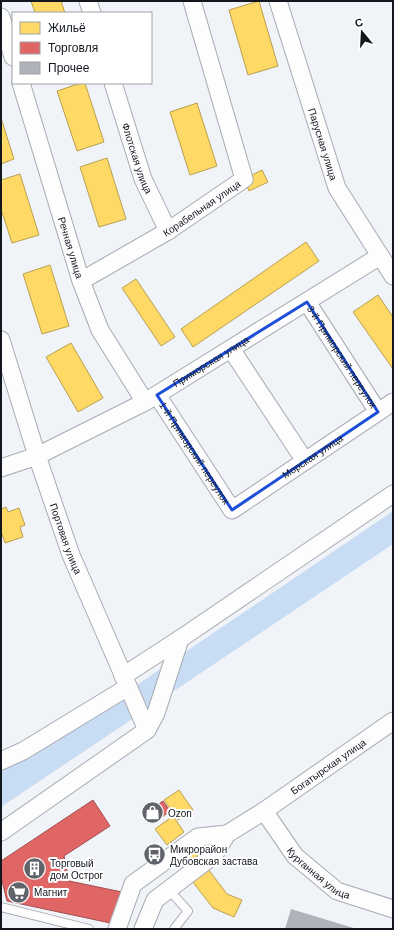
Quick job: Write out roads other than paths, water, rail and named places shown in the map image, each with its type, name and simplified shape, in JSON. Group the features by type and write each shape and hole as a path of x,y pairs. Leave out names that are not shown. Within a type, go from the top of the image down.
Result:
{"street":[{"path":"88,1 92,12"},
{"name":"Корабельная улица","path":"81,281 168,231 244,179 192,1"},
{"name":"Парусная улица","path":"278,1 337,188 393,276"},
{"path":"1,17 12,54"},
{"name":"Речная улица","path":"21,84 81,281 100,330 151,398"},
{"name":"Флотская улица","path":"113,84 143,179 168,231"},
{"name":"Приморская улица","path":"1,468 37,456 151,398 380,256"},
{"name":"3-й Приморский переулок","path":"307,302 378,412"},
{"name":"Портовая улица","path":"1,340 37,456 71,555 147,730"},
{"path":"231,349 305,461"},
{"name":"1-й Приморский переулок","path":"151,398 232,510"},
{"name":"Морская улица","path":"232,510 393,402"},
{"path":"1,762 23,751 126,681 180,639 393,494"},
{"path":"1,832 147,730 156,713 180,639"},
{"name":"Богатырская улица","path":"227,834 264,811 393,721"},
{"name":"Курганная улица","path":"264,811 294,856 337,891 393,909"},
{"path":"143,929 155,900 214,855 227,834"},
{"path":"117,929 134,884 198,837 227,834"}],"lane":[{"path":"169,890 188,912 174,929"},
{"path":"1,907 90,929"}],"place":[{"name":"Ozon","path":"152,813"},
{"name":"Микрорайон Дубовская застава","path":"155,855"},
{"name":"Торговый дом Острог","path":"34,869"},
{"name":"Магнит","path":"18,892"}]}
